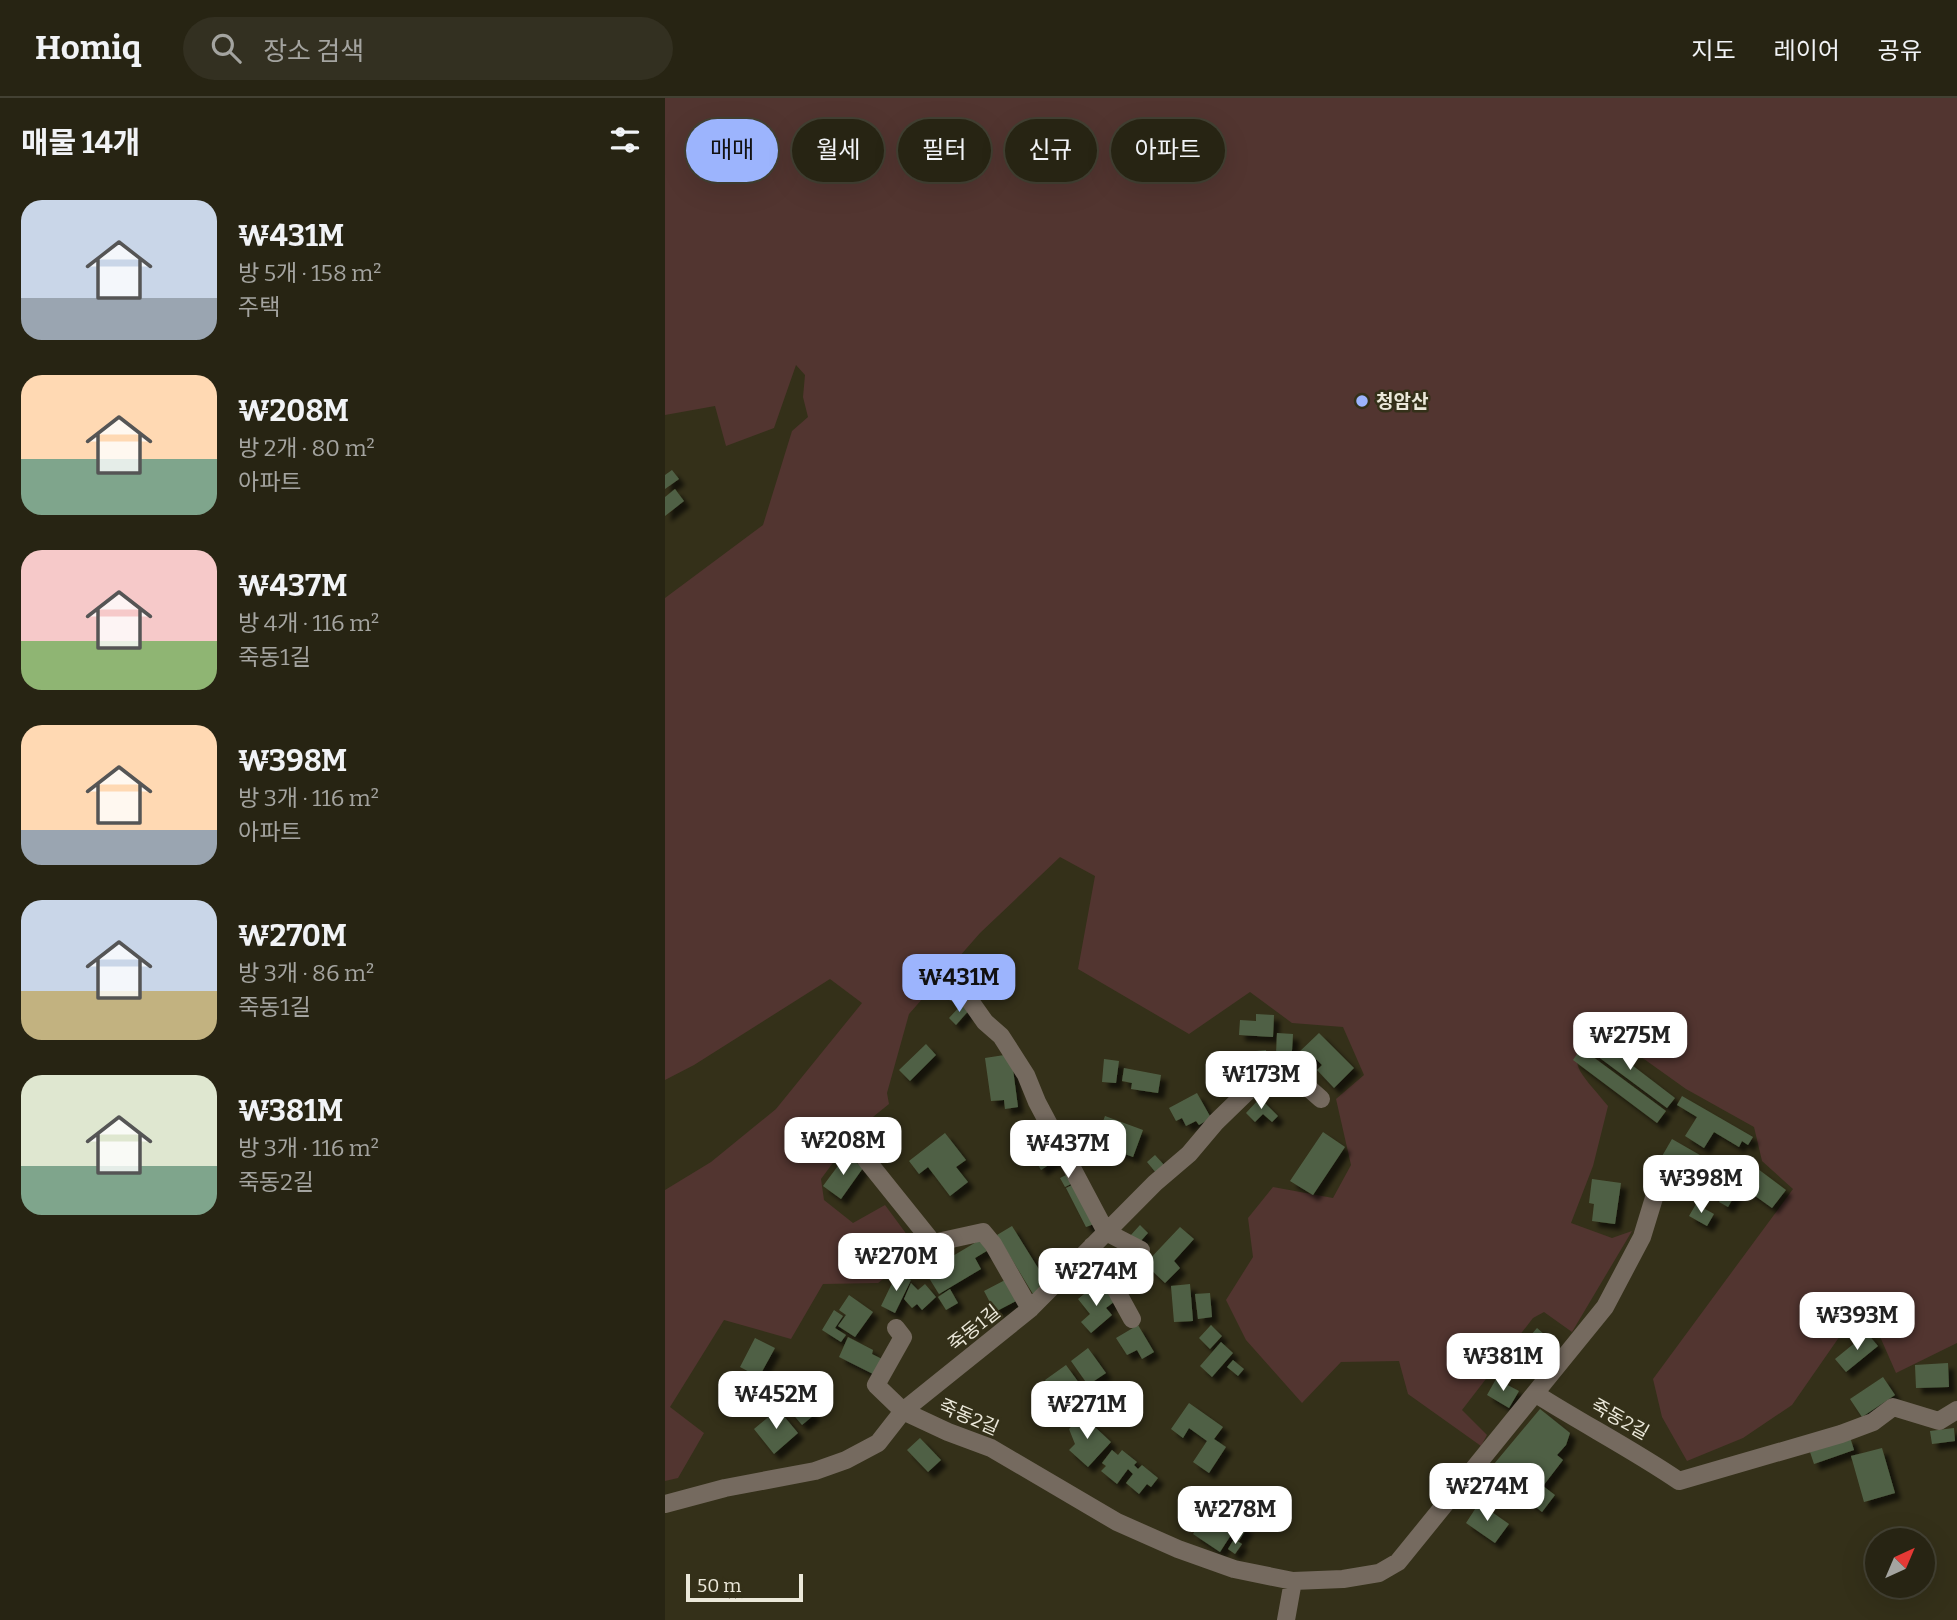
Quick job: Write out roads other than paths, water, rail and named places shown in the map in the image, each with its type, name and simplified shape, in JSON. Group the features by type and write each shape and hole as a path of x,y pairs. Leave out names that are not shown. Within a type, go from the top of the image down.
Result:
{"street":[{"path":"953,992 968,998 985,1022 1001,1036 1026,1075 1037,1102 1106,1232 1141,1250"},
{"name":"죽동1길","path":"665,1504 725,1488 815,1471 846,1460 878,1443 902,1411 1030,1309 1155,1183 1189,1154 1261,1073 1295,1076 1321,1099"},
{"path":"864,1157 933,1243 983,1232 993,1244 1030,1309"},
{"path":"1536,1394 1605,1307 1641,1237 1657,1188 1698,1190"},
{"path":"1092,1246 1132,1318"},
{"path":"896,1328 904,1337 876,1385 902,1411"},
{"name":"죽동2길","path":"902,1411 992,1448 1117,1522 1234,1569 1293,1581 1343,1579 1379,1573 1398,1562 1536,1394 1679,1480 1841,1434 1873,1422 1893,1408 1939,1421 1957,1410"},
{"path":"1286,1620 1293,1581"}],"place":[{"name":"청암산","path":"1362,401"}]}
